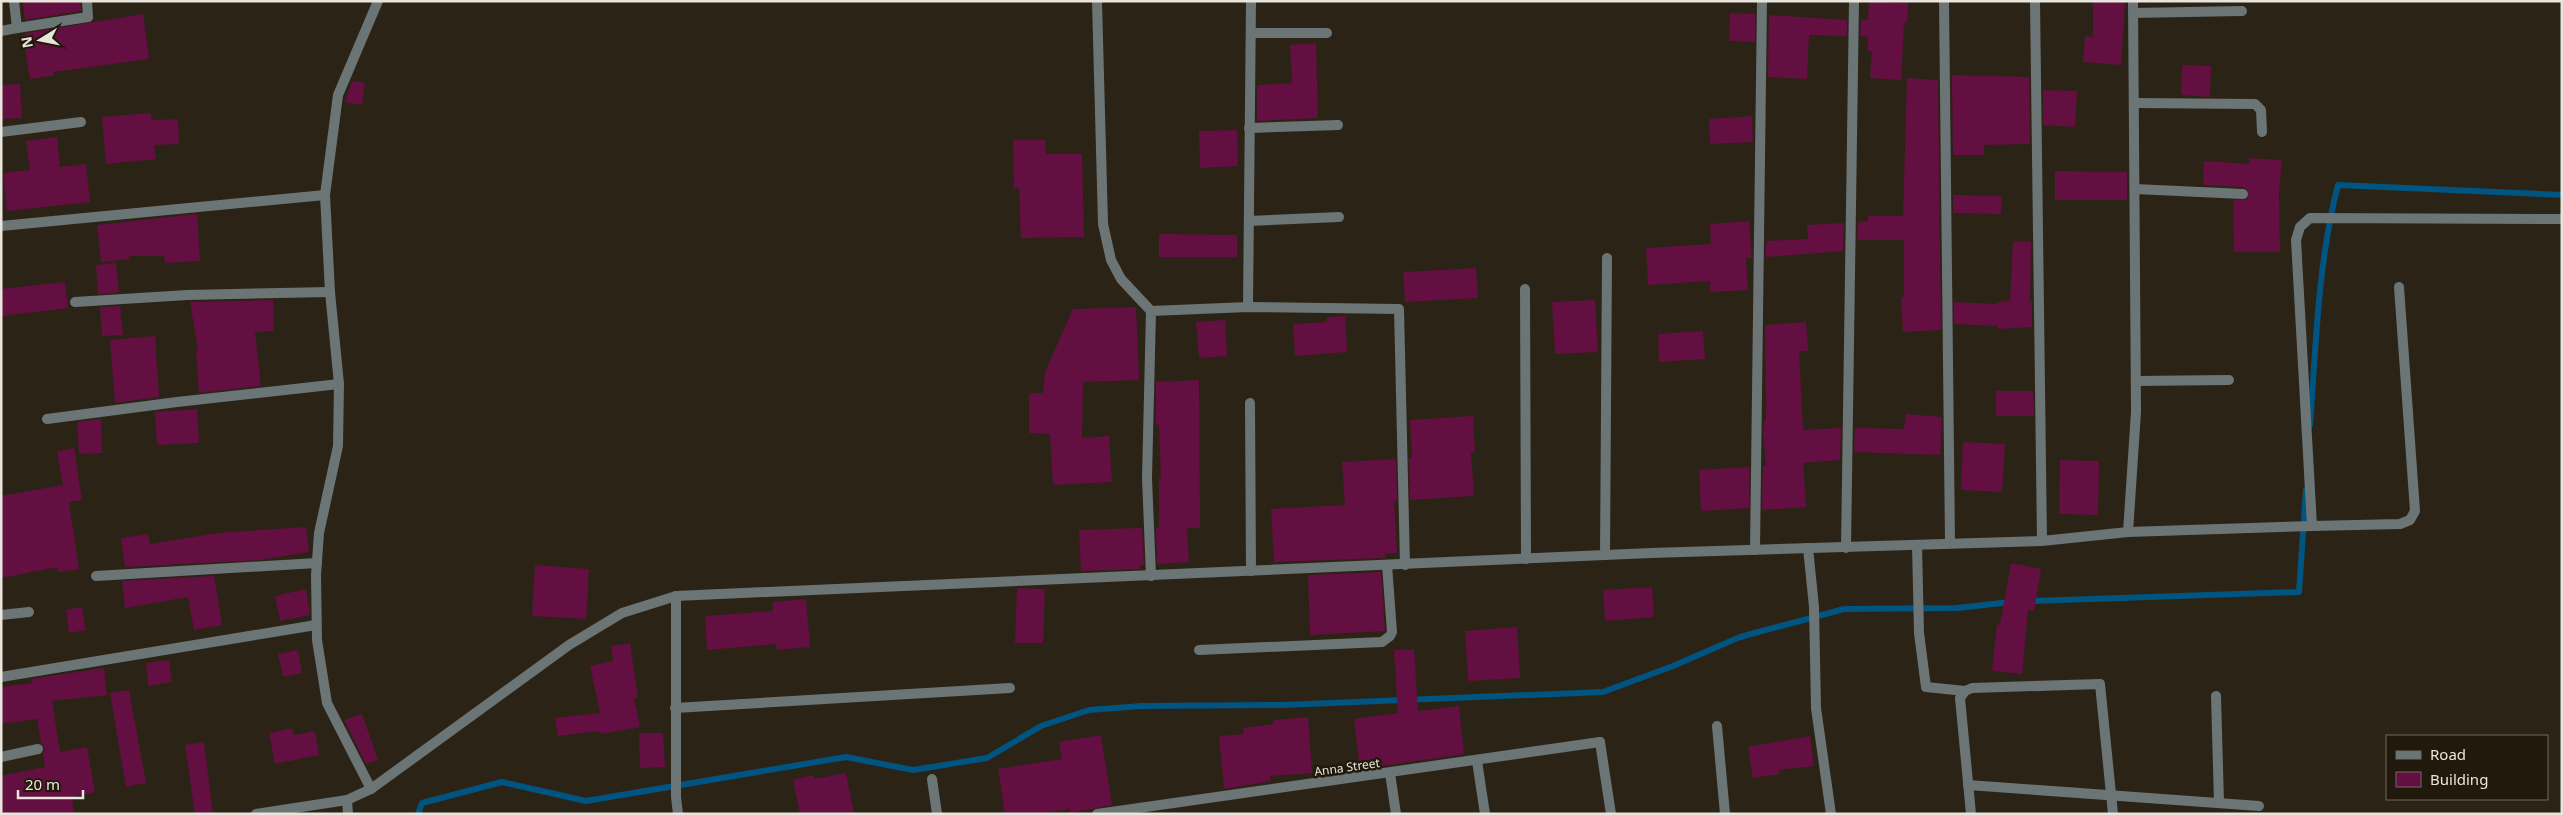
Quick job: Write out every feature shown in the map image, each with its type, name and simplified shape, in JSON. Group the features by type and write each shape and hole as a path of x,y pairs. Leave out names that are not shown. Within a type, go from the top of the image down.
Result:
{"street":[{"path":"14,1 17,28"},
{"path":"1,31 88,18 87,1"},
{"path":"371,789 327,703 316,640 316,625 319,533 338,446 339,384 330,292 325,194 338,95 378,1"},
{"path":"1096,1 1103,224 1111,260 1121,279 1151,311 1147,478 1150,576"},
{"path":"1248,307 1251,1"},
{"path":"1755,550 1762,1"},
{"path":"1846,548 1854,1"},
{"path":"1944,1 1950,544"},
{"path":"2035,1 2042,541"},
{"path":"2128,532 2136,412 2133,1"},
{"path":"2133,13 2242,10"},
{"path":"1250,33 1327,33"},
{"path":"2134,103 2255,104 2261,110 2262,132"},
{"path":"1,132 81,122"},
{"path":"1249,128 1338,125"},
{"path":"2134,189 2243,194"},
{"path":"1,226 325,194"},
{"path":"1249,221 1339,217"},
{"path":"2312,526 2296,240 2300,227 2310,218 2562,219"},
{"path":"1605,555 1607,258"},
{"path":"256,814 347,800 371,789 569,644 622,613 676,596 1605,555 2042,541 2128,532 2400,524 2410,520 2415,511 2399,287"},
{"path":"1525,289 1526,559"},
{"path":"75,302 187,295 330,292"},
{"path":"1151,311 1248,307 1399,309 1406,564"},
{"path":"2136,381 2229,380"},
{"path":"47,419 167,403 339,384"},
{"path":"1250,403 1251,572"},
{"path":"1917,545 1920,633 1926,687 1965,691 1972,688 2100,684 2113,814"},
{"path":"1808,548 1814,607 1816,708 1831,814"},
{"path":"96,576 317,564"},
{"path":"1199,650 1382,642 1392,632 1387,565"},
{"path":"676,596 675,708 676,797 678,814"},
{"path":"1,615 29,612"},
{"path":"1,677 316,625"},
{"path":"675,708 1010,688"},
{"path":"1965,691 1960,698 1971,814"},
{"path":"2216,696 2219,802"},
{"path":"1717,726 1726,814"},
{"name":"Anna Street","path":"1097,814 1600,742 1611,814"},
{"path":"1,757 38,750"},
{"path":"1477,760 1485,814"},
{"path":"1390,773 1396,814"},
{"path":"932,780 937,814"},
{"path":"1968,785 2259,806"},
{"path":"347,800 348,814"}],"building":[{"path":"23,1 80,1 81,11 25,20"},
{"path":"1869,1 1908,3 1907,23 1904,23 1901,80 1870,78 1872,51 1868,51 1868,37 1860,36 1861,20 1868,20"},
{"path":"2093,1 2125,1 2121,65 2083,62 2085,36 2093,37"},
{"path":"1730,13 1755,14 1755,42 1729,41"},
{"path":"143,14 149,59 53,72 54,75 30,79 23,36 27,33"},
{"path":"1769,15 1847,20 1847,36 1809,35 1807,79 1768,77"},
{"path":"1316,43 1318,118 1257,121 1257,85 1292,83 1290,45"},
{"path":"2182,65 2211,66 2210,97 2181,95"},
{"path":"1952,75 2029,77 2030,144 1984,145 1984,155 1953,155"},
{"path":"1907,78 1938,80 1941,330 1903,332 1901,297 1904,297 1904,240 1857,240 1858,222 1868,221 1868,216 1903,216"},
{"path":"352,81 365,83 362,105 345,102"},
{"path":"20,84 22,118 1,119 1,85"},
{"path":"2043,90 2077,91 2075,127 2043,125"},
{"path":"151,113 152,120 178,119 179,144 154,145 156,159 106,164 102,117"},
{"path":"1752,116 1753,142 1710,144 1709,119"},
{"path":"1237,130 1238,166 1200,168 1199,131"},
{"path":"57,137 60,167 86,164 90,202 7,211 3,173 30,170 26,141"},
{"path":"1013,140 1045,140 1046,154 1082,154 1084,237 1021,238 1019,188 1014,189"},
{"path":"2249,158 2282,160 2279,194 2280,252 2234,252 2233,200 2247,200 2249,191 2243,187 2203,185 2204,161 2249,164"},
{"path":"2055,171 2127,172 2127,200 2055,200"},
{"path":"1953,195 2002,196 2001,214 1953,213"},
{"path":"197,214 200,261 165,263 164,256 129,256 129,259 101,262 97,225"},
{"path":"1749,221 1752,258 1746,258 1748,290 1710,292 1710,281 1648,285 1646,248 1711,244 1710,224"},
{"path":"1844,223 1843,251 1766,257 1766,241 1808,239 1807,225"},
{"path":"1159,234 1237,235 1237,257 1159,257"},
{"path":"2013,241 2031,242 2030,301 2032,301 2032,327 1998,329 1998,326 1954,324 1954,302 1997,304 1997,302 2010,301"},
{"path":"116,263 119,292 98,294 96,265"},
{"path":"1476,268 1478,298 1405,302 1403,272"},
{"path":"65,282 68,308 1,316 1,289"},
{"path":"273,300 274,331 255,332 261,386 199,393 196,350 198,350 190,302"},
{"path":"1595,300 1598,352 1555,354 1552,302"},
{"path":"120,306 123,335 102,336 100,307"},
{"path":"1136,307 1139,380 1083,382 1082,438 1109,436 1112,482 1053,485 1050,434 1029,433 1029,393 1043,393 1045,372 1073,309"},
{"path":"1345,316 1347,352 1295,356 1293,324 1327,322 1327,317"},
{"path":"1225,320 1227,356 1199,358 1196,322"},
{"path":"1806,322 1808,351 1799,351 1803,430 1841,428 1840,460 1803,463 1806,507 1762,510 1763,466 1766,466 1763,433 1764,422 1766,421 1765,325"},
{"path":"1703,331 1705,359 1659,362 1658,334"},
{"path":"155,336 159,397 115,403 110,340"},
{"path":"1199,380 1200,528 1187,528 1189,562 1157,564 1156,528 1159,527 1159,478 1161,478 1159,425 1156,425 1156,382"},
{"path":"1996,391 2033,391 2034,416 1996,416"},
{"path":"197,409 199,443 157,445 155,412"},
{"path":"1906,414 1942,417 1940,455 1854,452 1855,428 1904,429"},
{"path":"1473,416 1475,452 1471,452 1474,496 1410,500 1409,458 1412,458 1410,420"},
{"path":"101,419 102,453 79,454 77,422"},
{"path":"1963,442 2005,444 2002,492 1961,490"},
{"path":"74,448 82,500 69,502 79,569 58,572 58,567 1,578 1,496 63,485 57,451"},
{"path":"1396,459 1397,501 1394,501 1397,553 1385,554 1385,558 1274,562 1271,509 1345,505 1342,462"},
{"path":"2060,460 2099,461 2098,515 2059,514"},
{"path":"1749,467 1749,508 1701,511 1699,470"},
{"path":"306,527 309,552 259,560 125,567 121,538 148,534 150,544 218,533"},
{"path":"1142,528 1144,565 1140,565 1140,569 1081,571 1079,530"},
{"path":"2011,563 2041,569 2034,611 2028,610 2022,674 1992,671 1997,624 2000,625"},
{"path":"535,565 589,569 586,619 532,616"},
{"path":"1381,572 1385,631 1310,635 1308,575"},
{"path":"214,576 222,625 194,630 188,597 125,608 122,581"},
{"path":"1652,587 1654,617 1605,621 1603,590"},
{"path":"1017,588 1045,589 1043,643 1015,643"},
{"path":"306,589 310,615 280,621 275,596"},
{"path":"806,599 810,647 777,650 776,644 707,650 705,616 773,611 773,602"},
{"path":"82,607 86,630 69,633 66,610"},
{"path":"1517,627 1520,678 1468,681 1465,631"},
{"path":"630,643 638,698 634,698 640,727 600,734 599,731 558,736 555,718 600,713 590,666 613,661 611,646"},
{"path":"1414,649 1418,711 1459,706 1464,754 1360,769 1354,719 1398,713 1394,650"},
{"path":"298,650 302,673 283,677 278,654"},
{"path":"169,660 172,682 148,686 146,663"},
{"path":"104,668 107,695 52,701 60,752 87,747 95,792 72,797 74,814 1,814 1,776 45,767 43,754 45,748 41,743 37,719 1,724 1,687 32,683 31,679"},
{"path":"129,690 146,783 126,787 110,693"},
{"path":"362,714 378,760 366,764 344,720"},
{"path":"1308,717 1312,773 1270,776 1271,781 1224,789 1219,736 1244,734 1243,728 1274,724 1274,720"},
{"path":"292,728 294,735 315,731 319,755 275,764 269,733"},
{"path":"639,733 663,733 665,767 640,768"},
{"path":"1101,735 1112,805 1070,813 1070,809 1038,814 1005,814 998,769 1062,759 1059,742"},
{"path":"1810,736 1814,766 1779,770 1780,774 1753,778 1748,747"},
{"path":"204,742 213,814 195,814 185,745"},
{"path":"846,773 854,814 800,814 793,780 813,775 814,779"}],"waterway":[{"path":"2310,425 2322,274 2331,214 2338,185 2562,195"},
{"path":"2029,601 2299,592 2306,490"},
{"path":"418,814 422,803 502,782 586,801 846,757 913,770 987,758 1041,726 1089,710 1142,706 1282,705 1603,692 1673,666 1740,637 1844,609 1957,608 2011,602"}]}
